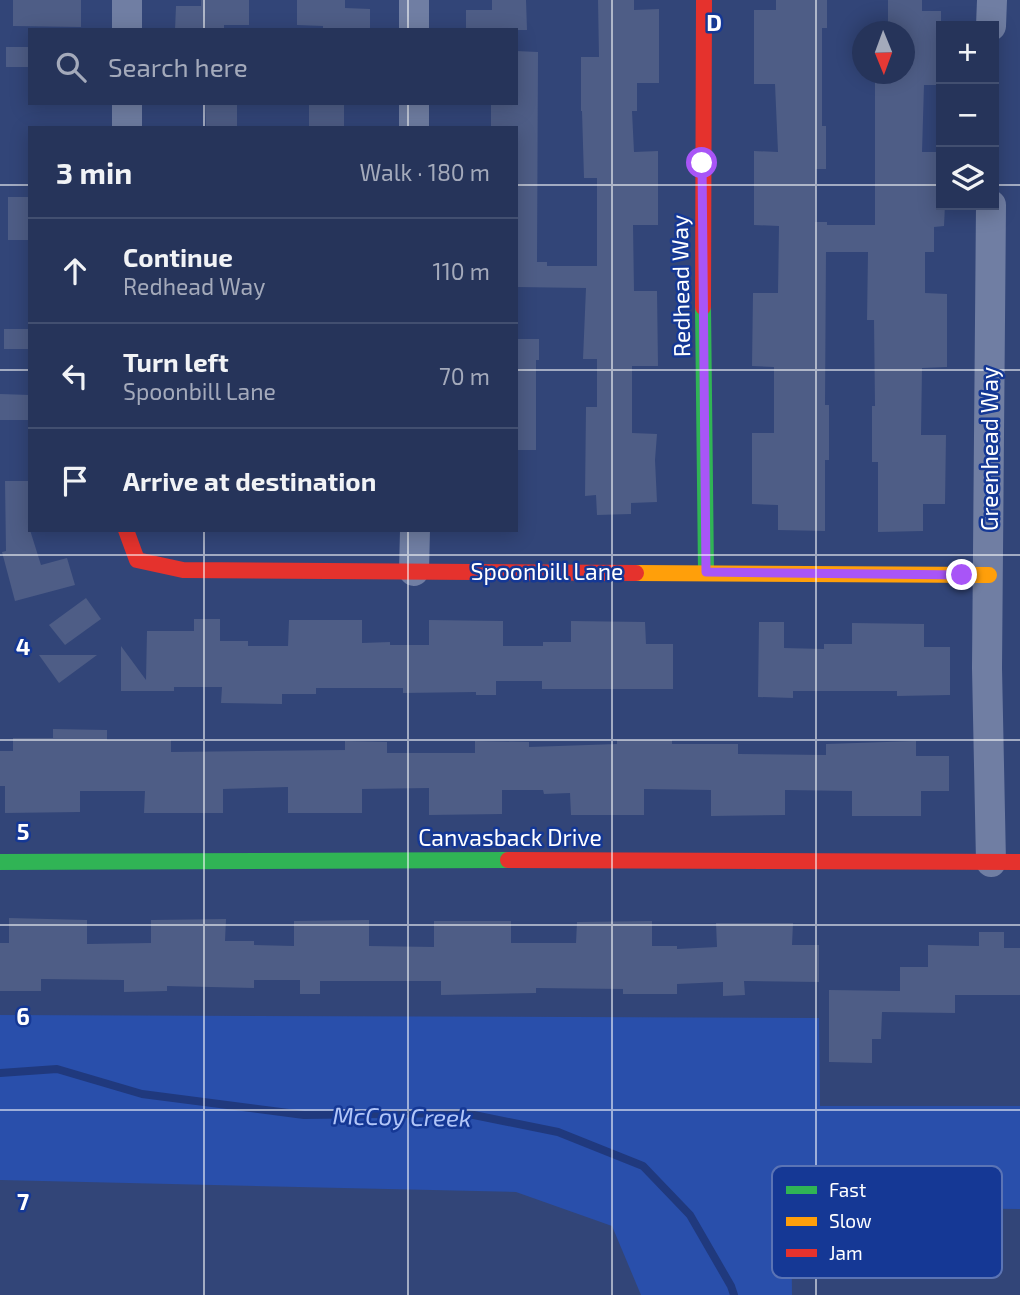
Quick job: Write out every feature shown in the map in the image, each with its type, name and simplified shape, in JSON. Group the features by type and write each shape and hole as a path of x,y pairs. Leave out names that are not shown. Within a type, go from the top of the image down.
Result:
{"street":[{"path":"127,0 127,28"},
{"path":"414,0 414,28"},
{"name":"Redhead Way","path":"704,0 702,163 706,572"},
{"path":"991,21 992,0"},
{"path":"127,105 127,126"},
{"path":"414,105 414,126"},
{"name":"Greenhead Way","path":"991,210 988,668 1005,862"},
{"name":"Spoonbill Lane","path":"127,532 137,560 183,570 989,575"},
{"path":"414,571 415,532"},
{"name":"Canvasback Drive","path":"0,862 1005,862"}],"shaded area":[{"path":"0,1015 819,1018 820,1106 1020,1106 1020,1209 1002,1209 1002,1166 772,1166 772,1278 792,1278 792,1295 641,1295 612,1226 516,1192 0,1180"}],"building":[{"path":"13,0 81,0 81,27 13,26"},
{"path":"201,0 249,0 249,25 175,28 176,6 201,6"},
{"path":"297,0 345,0 345,8 370,9 370,28 297,25"},
{"path":"492,0 526,0 527,30 466,28 466,10 492,10"},
{"path":"598,0 634,0 634,10 659,9 659,83 637,83 637,111 632,111 634,152 658,151 658,225 633,225 634,291 657,291 658,366 632,366 632,433 657,434 657,502 631,503 631,514 597,515 596,495 585,496 586,407 597,407 597,359 583,359 586,288 518,287 518,126 491,126 491,105 518,105 518,51 538,52 537,262 547,262 547,266 597,266 597,178 584,178 581,57 599,57"},
{"path":"776,0 827,0 827,28 822,28 822,126 826,126 826,169 816,169 815,222 827,222 827,225 875,225 875,84 915,84 915,21 888,21 888,0 922,0 922,11 941,11 941,21 936,21 936,85 924,85 922,152 936,152 936,210 945,210 944,226 934,227 934,252 925,252 925,293 947,294 947,367 922,368 921,435 946,435 945,504 923,504 923,531 878,532 878,462 872,462 872,406 875,406 874,320 867,320 868,252 826,252 825,405 829,405 829,460 825,460 825,531 778,530 778,505 752,504 752,433 774,433 774,367 752,366 753,293 778,293 779,226 754,225 754,151 778,152 775,84 754,84 754,10 776,10"},
{"path":"6,47 28,47 28,67 6,67"},
{"path":"205,105 237,105 237,126 206,126"},
{"path":"309,105 344,105 344,126 309,126"},
{"path":"8,197 28,197 28,240 8,240"},
{"path":"4,329 28,329 28,349 4,349"},
{"path":"518,339 539,339 539,360 536,360 536,450 518,450"},
{"path":"0,394 28,395 28,420 0,420"},
{"path":"5,481 28,481 28,532 31,532 41,565 67,558 75,585 15,601 2,552 6,551"},
{"path":"86,598 101,619 65,645 49,625"},
{"path":"194,619 220,619 220,641 248,641 248,646 288,646 289,620 362,620 362,643 390,642 390,645 429,645 429,620 503,621 503,646 543,646 543,642 571,642 571,621 645,622 646,644 673,644 673,689 542,689 542,681 496,681 496,695 476,695 476,692 403,693 403,688 316,688 316,694 282,694 282,704 221,703 222,687 121,691 121,646 146,680 147,631 194,631"},
{"path":"759,622 784,622 784,648 824,649 824,644 852,644 852,623 924,624 924,647 950,647 950,695 897,696 897,691 793,691 793,698 758,697"},
{"path":"39,655 97,655 59,683"},
{"path":"53,729 107,730 107,740 171,740 171,752 345,750 345,741 387,742 387,753 475,753 475,741 529,742 529,747 617,744 617,740 672,740 672,744 738,744 738,754 826,755 826,744 916,741 916,756 949,756 949,791 921,791 921,816 852,816 852,791 785,790 785,815 711,816 711,790 644,789 644,815 571,815 570,793 544,794 543,790 502,790 502,814 429,815 429,788 362,789 362,813 288,813 288,787 223,789 223,813 144,813 145,791 80,791 80,812 5,813 5,786 0,786 0,751 13,751 13,738 53,738"},
{"path":"9,918 87,920 87,944 151,943 151,920 226,919 225,941 294,946 294,921 369,920 369,946 434,947 434,921 511,921 511,943 576,943 577,922 652,921 652,946 677,946 677,949 717,947 716,923 793,923 792,945 819,945 819,982 744,981 745,995 723,996 723,982 677,984 677,994 623,994 623,989 536,988 536,993 441,995 441,981 320,981 320,994 300,994 300,980 254,980 254,988 167,986 167,991 124,992 124,980 41,979 41,991 0,991 0,943 9,943"},
{"path":"979,932 1004,932 1004,948 1020,948 1020,995 955,995 955,1013 882,1012 881,1039 872,1039 872,1063 829,1062 829,990 900,991 900,967 928,967 928,945 979,946"}],"waterway":[{"name":"McCoy Creek","path":"0,1073 57,1069 142,1094 304,1115 464,1113 558,1132 643,1166 690,1215 734,1295"}],"traffic: fast":[{"path":"703,307 706,572"},
{"path":"0,862 508,860"}],"traffic: slow":[{"path":"636,573 989,575"}],"traffic: jam":[{"path":"703,307 704,0"},
{"path":"127,532 137,560 183,570 636,573"},
{"path":"508,860 1020,862"}],"route":[{"path":"702,163 706,572 962,575"}]}
